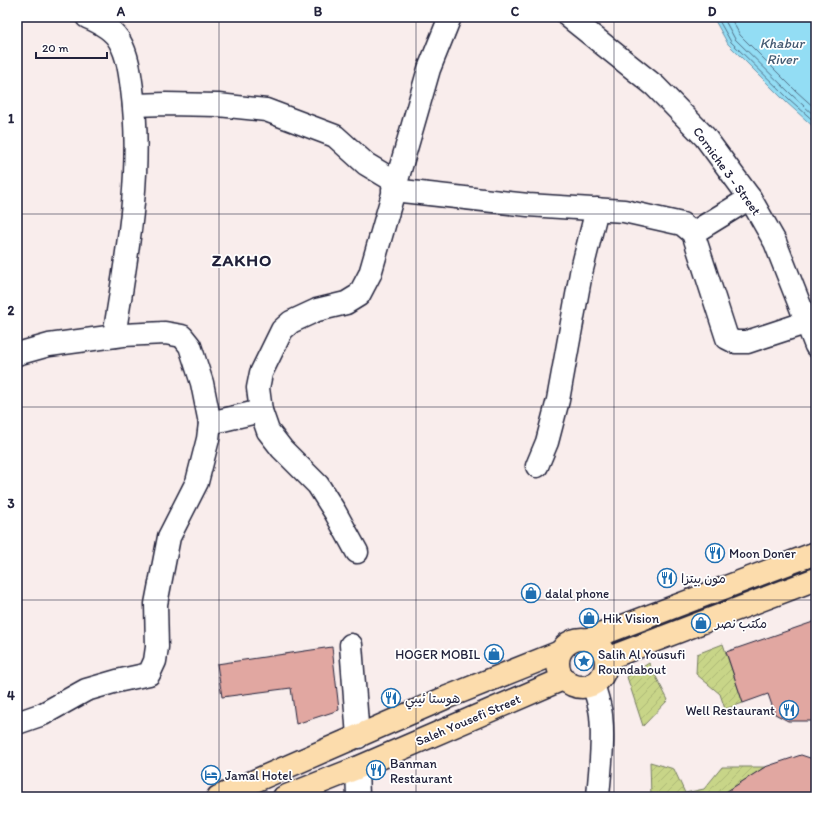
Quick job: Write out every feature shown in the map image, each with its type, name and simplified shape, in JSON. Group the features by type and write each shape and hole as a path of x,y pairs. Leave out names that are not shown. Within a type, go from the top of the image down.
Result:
{"main road":[{"path":"218,797 445,698 560,652 569,642 575,639 589,639 816,553"},
{"path":"606,659 816,579"},
{"path":"560,652 557,663 563,679 568,683 581,688 588,687 600,680 604,674 606,666 606,659 602,649 589,639"},
{"name":"Saleh Yousefi Street","path":"284,797 357,768 563,679"}],"street":[{"path":"87,17 103,24 120,42 129,66 134,105 135,142 133,208 114,336"},
{"path":"357,552 318,485 282,449 268,431 261,411 258,388 261,373 282,330 291,322 317,310 346,303 358,295 370,274 394,186 429,69 450,17"},
{"name":"Corniche 3 - Street","path":"569,17 655,86 705,137 750,198 775,242 808,322 816,346"},
{"path":"134,105 218,105 266,110 335,136 366,164 394,186 528,205 624,211 682,224 693,233 727,338 734,342 747,342 808,322"},
{"path":"693,233 750,198"},
{"path":"537,466 547,442 558,400 581,273 597,209"},
{"path":"17,354 49,345 114,336 165,333 182,336 190,346 202,382 210,423 208,439 197,482 169,537 156,604 157,647 149,674 116,681 86,690 42,714 17,723"},
{"path":"210,423 261,411"},
{"path":"351,645 358,737"},
{"path":"593,684 599,703 602,724 598,797"},
{"path":"357,768 358,797"}],"green space":[{"path":"723,644 743,703 725,709 720,694 696,674 697,654"},
{"path":"649,663 668,700 643,726 627,677"},
{"path":"650,762 674,769 685,793 704,789 722,767 765,767 718,797 651,797"}],"water":[{"name":"Khabur River","path":"713,17 816,17 816,129 786,102 728,44"}],"building":[{"path":"816,621 816,721 788,721 775,714 768,694 743,703 726,652"},
{"path":"332,647 339,710 296,724 291,688 222,697 217,664"},
{"path":"801,755 816,760 816,797 718,797 765,767"}],"place":[{"name":"Moon Doner","path":"715,553"},
{"name":"مون بيتزا","path":"667,578"},
{"name":"dalal phone","path":"531,593"},
{"name":"Hik Vision","path":"589,618"},
{"name":"مكتب نصر","path":"701,623"},
{"name":"HOGER MOBIL","path":"494,654"},
{"name":"Salih Al Yousufi Roundabout","path":"584,661"},
{"name":"هوستا ئيبي","path":"391,698"},
{"name":"Well Restaurant","path":"789,710"},
{"name":"Banman Restaurant","path":"376,770"},
{"name":"Jamal Hotel","path":"211,775"}],"district":[{"name":"ZAKHO","path":"242,260"}]}
